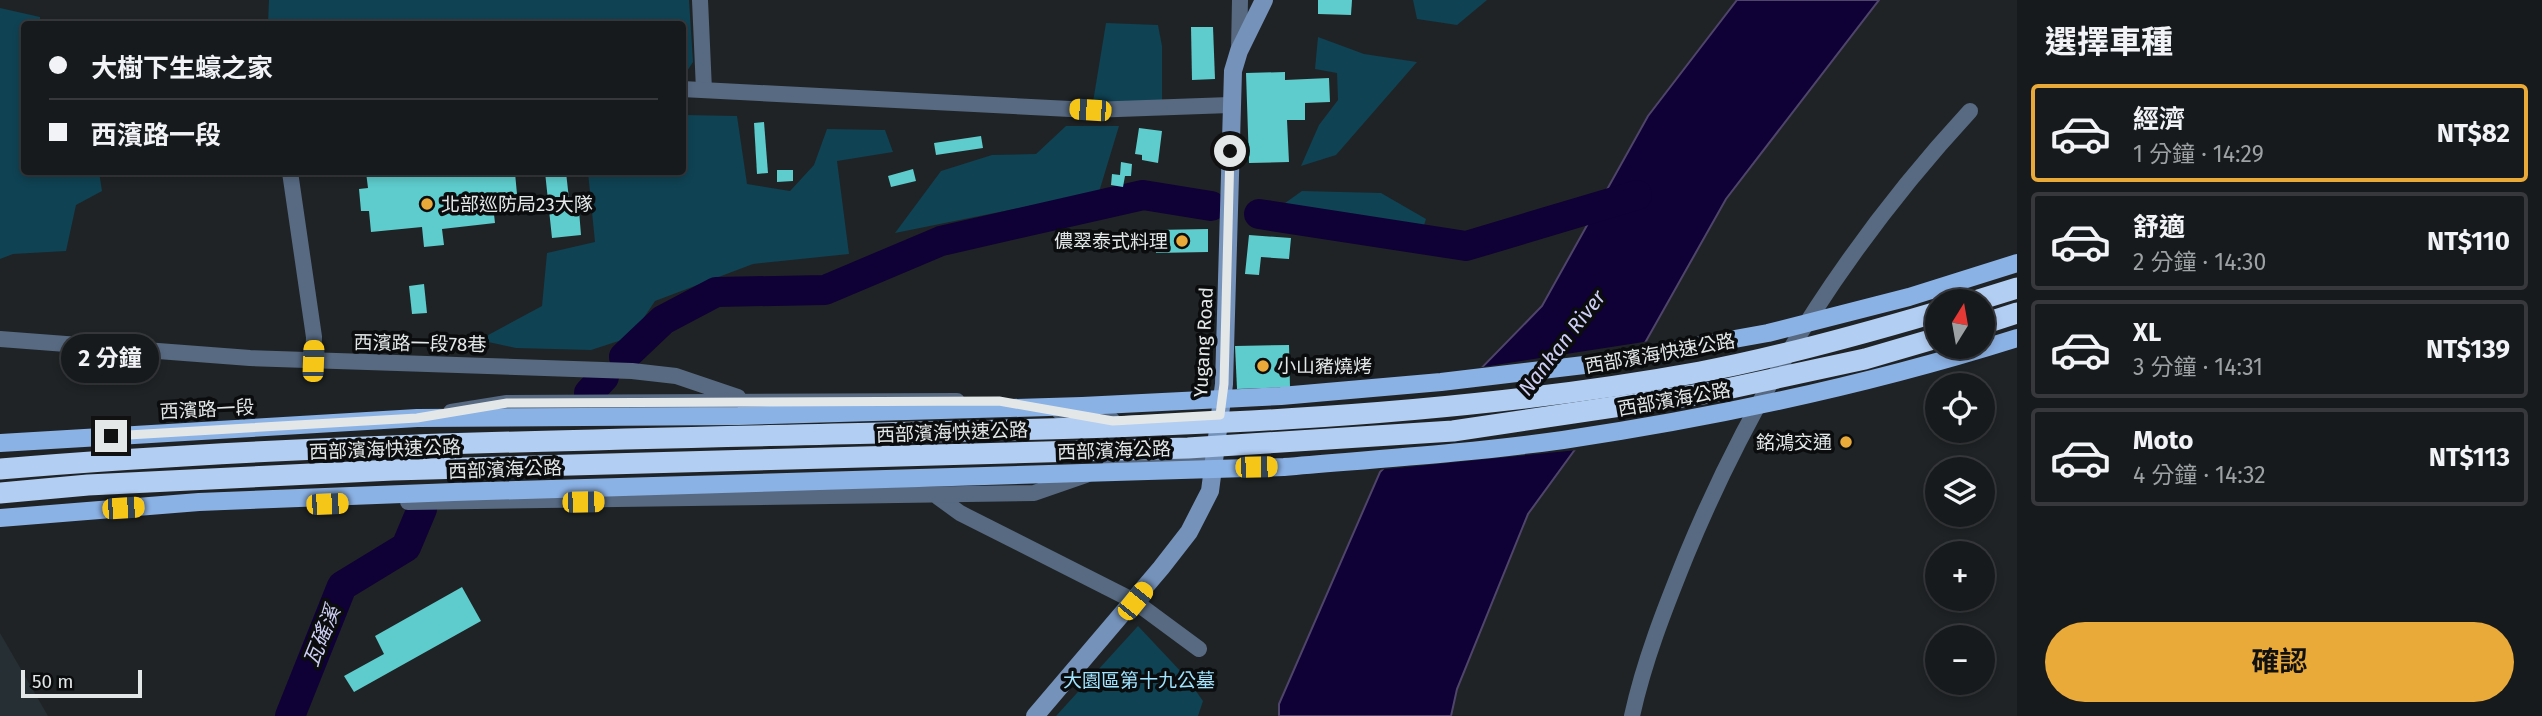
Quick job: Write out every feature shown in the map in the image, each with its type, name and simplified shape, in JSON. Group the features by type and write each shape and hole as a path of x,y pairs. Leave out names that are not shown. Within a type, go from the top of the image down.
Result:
{"highway":[{"path":"1995,295 2017,288"},
{"path":"1995,320 2017,313"},
{"name":"西部濱海快速公路","path":"0,469 375,447 1005,430 1368,414 1532,397 1701,372 1848,338 1925,316"},
{"name":"西部濱海快速公路","path":"0,493 393,470 1188,448 1453,431 1708,393 1865,359 1925,342"}],"main road":[{"path":"417,418 738,416 1068,406 1281,396 1441,382 1601,363 1768,333 1909,297 2017,263"},
{"name":"西部濱海公路","path":"199,502 1284,467 1424,455 1572,438 1829,391 2017,338"},
{"name":"西濱路一段","path":"0,443 417,418"},
{"path":"0,518 199,502"}],"street":[{"path":"700,0 704,90"},
{"path":"1239,51 1240,0"},
{"name":"Yugang Road","path":"1035,716 1135,601 1189,532 1210,491 1224,384 1233,71 1239,51 1264,0"},
{"path":"686,89 1090,110 1230,105"},
{"path":"1632,716 1639,685 1668,599 1718,479 1793,340 1860,243 1936,148 1970,111"},
{"path":"290,175 314,338 313,361"},
{"name":"西濱路一段78巷","path":"0,339 313,361 632,371 676,376 752,402"},
{"path":"417,418 507,403 999,401 1113,421 1220,415"},
{"path":"199,502 254,506 937,497 1034,493 1118,464 1215,458"},
{"path":"937,497 960,513 1135,601 1199,649"}],"shaded area":[{"path":"0,633 48,716 0,716"}],"green space":[{"path":"269,0 689,0 693,62 686,72 686,21 268,21"},
{"path":"1413,0 1487,0 1457,25 1417,19"},
{"path":"0,8 40,17 40,21 21,21 21,175 99,175 102,191 76,205 66,251 13,254 0,259"},
{"path":"1106,23 1158,25 1162,46 1162,101 1093,102"},
{"path":"1318,37 1364,54 1417,62 1336,155 1301,166 1319,125 1338,100 1337,73 1315,69"},
{"path":"686,115 737,116 747,184 790,191 814,165 827,129 885,130 893,152 837,161 849,254 753,264 655,301 631,337 591,350 516,348 479,340 542,306 547,253 595,242 588,175 686,175"},
{"path":"1066,126 1119,126 1099,192 895,233 941,171 992,155 1036,154"},
{"path":"1302,191 1381,193 1426,219 1422,232 1278,208"},
{"name":"大園區第十九公墓","path":"1138,626 1186,677 1203,701 1198,716 1056,716"}],"water":[{"name":"Nankan River","path":"1737,0 1879,0 1726,199 1619,389 1528,514 1457,689 1451,716 1279,716 1279,704 1380,472 1542,306 1648,116"}],"pier":[{"path":"1650,341 1622,391 1578,450 1377,470 1476,368"}],"building":[{"path":"1318,0 1352,0 1351,15 1318,14"},
{"path":"1191,27 1213,27 1215,79 1192,80"},
{"path":"1285,72 1285,80 1329,78 1330,102 1305,103 1305,120 1287,120 1289,162 1249,163 1246,73"},
{"path":"764,122 768,173 757,174 754,123"},
{"path":"1139,128 1162,131 1158,163 1142,160 1142,155 1135,154"},
{"path":"981,136 983,148 936,155 934,143"},
{"path":"1121,162 1132,164 1131,176 1125,176 1123,187 1111,185 1112,174 1120,175"},
{"path":"913,169 916,181 891,187 888,176"},
{"path":"777,170 793,170 793,181 777,182"},
{"name":"北部巡防局23大隊","path":"366,175 515,175 517,194 492,197 495,223 442,229 444,245 424,247 422,227 371,232 369,211 361,211 359,189 368,188"},
{"path":"545,175 566,175 569,199 578,198 581,235 552,238"},
{"name":"儂翠泰式料理","path":"1208,229 1208,252 1156,253 1155,230"},
{"path":"1249,235 1291,238 1289,259 1261,257 1259,275 1245,274"},
{"path":"424,284 427,313 412,314 409,286"},
{"name":"小山豬燒烤","path":"1289,345 1290,387 1237,389 1235,346"},
{"path":"462,587 481,621 354,692 344,676 384,654 375,636"}],"waterway":[{"path":"624,357 663,320 716,292 825,290 941,241 1143,195 1211,206"},
{"path":"1259,214 1466,246 1637,195"},
{"path":"589,393 604,377"},
{"name":"瓦磘溪","path":"290,716 342,586 406,547 422,509"}],"place":[{"name":"北部巡防局23大隊","path":"427,204"},
{"name":"儂翠泰式料理","path":"1182,241"},
{"name":"小山豬燒烤","path":"1263,366"},
{"name":"銘鴻交通","path":"1846,442"}],"route":[{"path":"111,436 417,418 507,403 999,401 1113,421 1220,415 1224,384 1230,151"}]}
